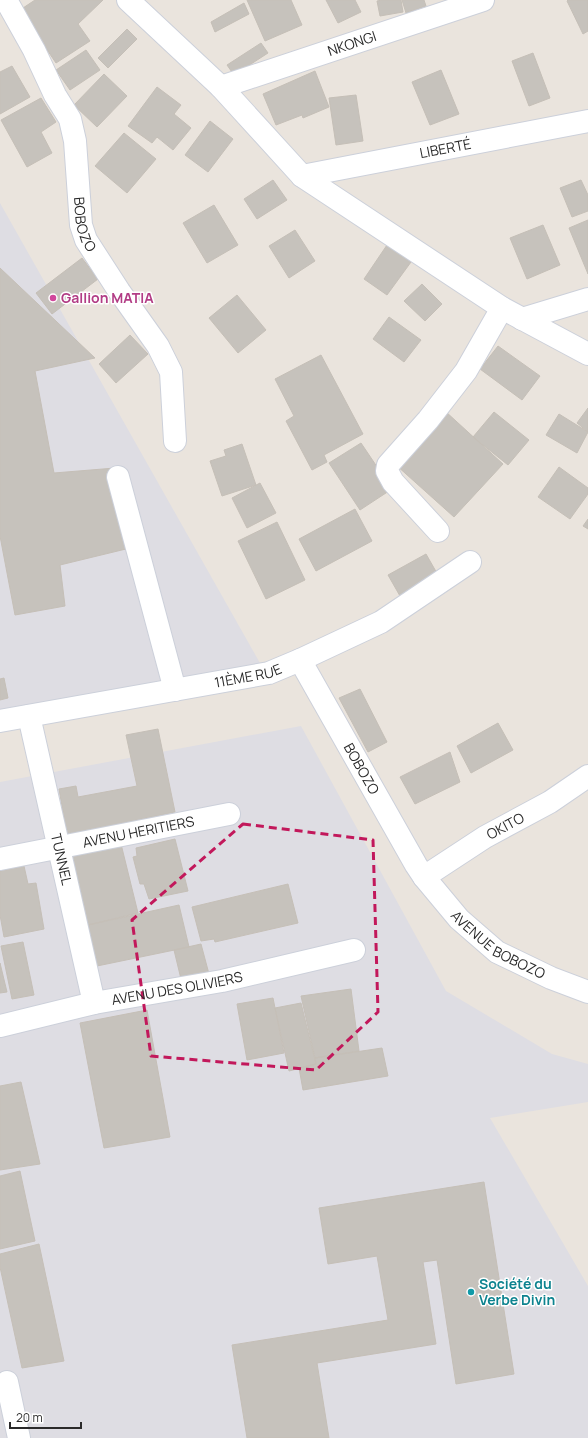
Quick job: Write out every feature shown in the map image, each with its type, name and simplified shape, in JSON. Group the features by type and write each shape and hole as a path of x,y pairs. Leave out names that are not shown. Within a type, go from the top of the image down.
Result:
{"street":[{"name":"BOBOZO","path":"6,0 34,50 55,95 70,119 74,141 81,225 86,240 119,291 158,346 171,372 175,441"},
{"path":"128,0 221,87 302,176 502,308 588,354"},
{"name":"NKONGI","path":"221,87 483,0"},
{"name":"LIBERTÉ","path":"302,176 588,121"},
{"path":"522,319 588,299"},
{"path":"438,531 393,482 387,471 388,465 428,420 466,371 502,308"},
{"path":"118,477 175,690"},
{"name":"11ÈME RUE","path":"0,721 269,673 381,622 470,562"},
{"name":"BOBOZO","path":"300,660 412,859 424,877"},
{"name":"TUNNEL","path":"29,716 94,1003"},
{"name":"OKITO","path":"424,877 485,837 550,802 588,776"},
{"name":"AVENU HERITIERS","path":"0,859 229,814"},
{"name":"AVENUE BOBOZO","path":"424,877 459,919 497,952 551,978 588,992"},
{"name":"AVENU DES OLIVIERS","path":"0,1026 94,1003 222,981 354,950"},
{"path":"7,1382 19,1438"}],"highlighted area":[{"path":"243,824 373,840 378,1012 316,1070 151,1056 132,920"}],"shaded area":[{"path":"0,203 265,672 0,721"},
{"path":"301,726 446,991 552,1054 588,1064 588,1102 490,1118 588,1286 588,1438 0,1438 0,782"}],"building":[{"path":"35,0 103,0 78,24 90,41 56,63 20,10"},
{"path":"247,0 291,0 302,25 265,41"},
{"path":"326,0 355,0 361,12 338,23"},
{"path":"401,0 403,12 380,16 377,1"},
{"path":"402,0 424,0 426,6 406,13"},
{"path":"588,0 588,31 583,34 567,1"},
{"path":"244,3 249,14 215,32 211,22"},
{"path":"127,29 137,39 108,68 98,58"},
{"path":"261,43 268,53 234,75 227,65"},
{"path":"86,50 100,70 70,90 56,70"},
{"path":"533,53 550,98 529,106 512,61"},
{"path":"12,66 30,97 0,114 0,72"},
{"path":"441,70 459,114 430,125 412,82"},
{"path":"315,71 329,107 303,118 302,115 276,125 263,94"},
{"path":"104,74 127,96 97,127 74,105"},
{"path":"157,87 181,105 174,114 191,128 173,150 157,137 152,143 128,126"},
{"path":"356,95 363,141 336,145 329,98"},
{"path":"41,98 56,122 41,132 52,153 27,167 1,120"},
{"path":"210,121 233,139 208,172 185,155"},
{"path":"124,133 156,159 127,193 95,166"},
{"path":"273,180 287,200 257,219 244,199"},
{"path":"581,180 588,195 588,211 572,217 560,188"},
{"path":"214,205 238,245 207,263 183,223"},
{"path":"588,220 588,274 569,228"},
{"path":"543,225 560,265 527,279 510,238"},
{"path":"295,230 315,261 289,278 269,246"},
{"path":"387,245 411,262 387,295 364,279"},
{"path":"82,258 98,279 52,314 36,293"},
{"path":"0,268 95,358 35,371 54,473 115,468 130,548 60,565 65,606 15,615 0,536"},
{"path":"422,284 442,304 425,321 404,301"},
{"path":"237,295 266,330 238,353 209,318"},
{"path":"389,317 421,340 404,362 373,339"},
{"path":"130,335 148,354 116,383 99,364"},
{"path":"498,346 540,376 522,400 480,369"},
{"path":"321,355 363,434 324,455 327,462 312,470 286,421 294,416 275,379"},
{"path":"588,408 588,432 577,423"},
{"path":"445,411 503,464 454,517 396,465"},
{"path":"494,412 529,440 508,465 473,437"},
{"path":"559,414 588,432 577,453 546,435"},
{"path":"361,443 392,489 360,510 329,463"},
{"path":"242,444 256,485 222,496 210,461 226,456 224,450"},
{"path":"559,467 588,488 588,494 570,519 538,497"},
{"path":"260,483 276,513 247,528 232,498"},
{"path":"355,509 372,541 316,571 299,539"},
{"path":"588,519 588,529 583,526"},
{"path":"277,522 305,580 266,599 238,541"},
{"path":"426,554 438,575 400,596 388,575"},
{"path":"4,678 8,698 0,700 0,679"},
{"path":"360,689 387,742 368,752 339,698"},
{"path":"498,723 513,750 471,773 457,746"},
{"path":"158,729 175,812 67,835 59,789 76,786 78,797 137,786 126,735"},
{"path":"450,752 460,782 415,804 400,777"},
{"path":"175,839 188,891 149,899 144,884 140,884 133,857 137,856 136,848"},
{"path":"121,844 138,913 84,926 66,857"},
{"path":"24,866 28,884 36,883 44,929 4,937 0,915 0,871"},
{"path":"288,884 298,923 215,942 214,939 201,941 192,907"},
{"path":"179,905 189,947 97,966 88,925"},
{"path":"23,942 34,995 12,999 1,946"},
{"path":"201,944 209,974 181,979 174,950"},
{"path":"0,963 7,992 0,993"},
{"path":"351,989 359,1051 315,1058 301,996"},
{"path":"273,998 284,1053 247,1060 237,1004"},
{"path":"301,1003 316,1064 289,1071 275,1008"},
{"path":"147,1010 170,1137 104,1148 80,1023"},
{"path":"382,1048 388,1076 303,1090 299,1068 316,1064 315,1058"},
{"path":"21,1082 40,1164 0,1170 0,1086"},
{"path":"20,1171 35,1241 0,1249 0,1176"},
{"name":"Société du Verbe Divin","path":"484,1182 514,1374 456,1384 437,1260 423,1262 436,1344 317,1363 329,1438 247,1438 232,1345 388,1320 377,1256 328,1264 319,1208"},
{"path":"39,1244 64,1361 22,1368 0,1267 0,1254"}],"place":[{"name":"Gallion MATIA","path":"53,298"},
{"name":"Société du Verbe Divin","path":"471,1292"}]}
